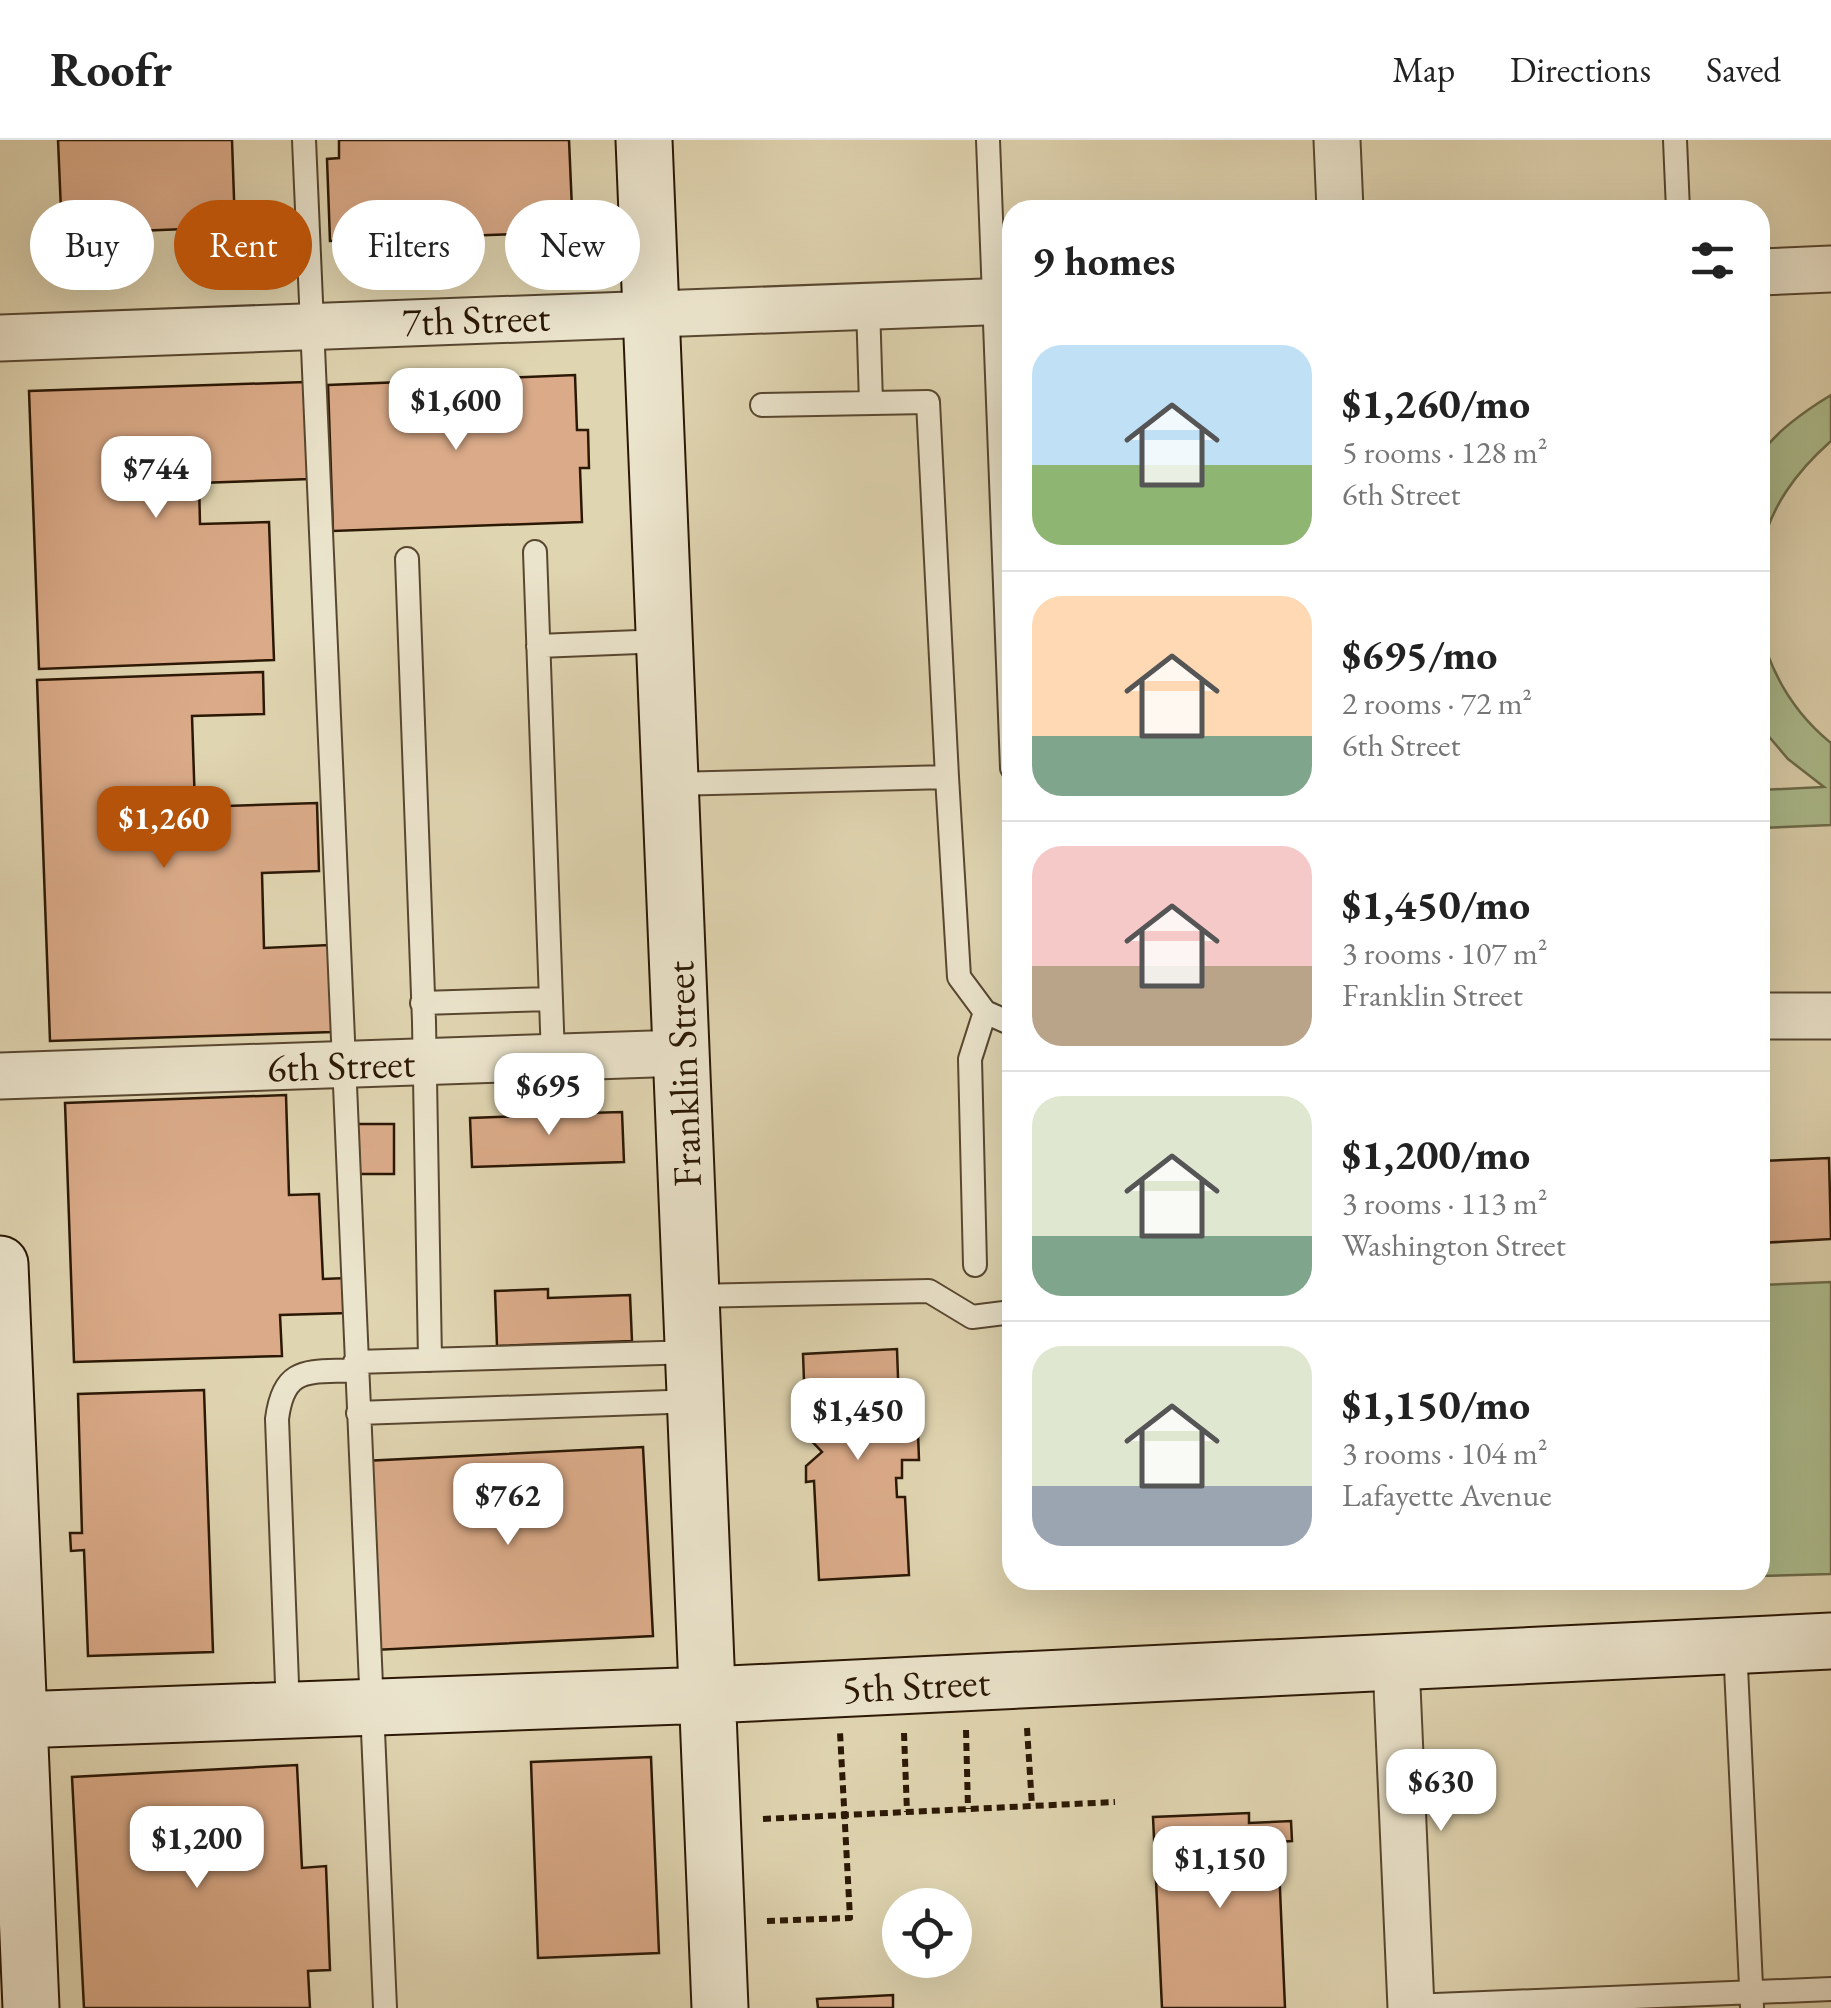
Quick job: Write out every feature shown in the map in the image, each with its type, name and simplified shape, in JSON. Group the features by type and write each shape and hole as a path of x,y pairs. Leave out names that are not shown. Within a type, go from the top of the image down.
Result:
{"street":[{"name":"Franklin Street","path":"644,140 720,2008"},
{"path":"1337,140 1340,200"},
{"path":"1770,272 1831,269"},
{"name":"7th Street","path":"0,338 1002,301"},
{"path":"1770,1016 1831,1016"},
{"name":"6th Street","path":"0,1076 682,1053"},
{"path":"0,1264 9,1720 30,2008"},
{"name":"5th Street","path":"9,1720 709,1695 1831,1640"},
{"path":"1396,1663 1411,2007"}],"lane":[{"path":"304,140 385,2008"},
{"path":"988,140 1002,290"},
{"path":"1675,140 1678,200"},
{"path":"868,305 871,403"},
{"path":"762,405 928,402 959,977 985,1012 1002,1020"},
{"path":"535,552 552,1057"},
{"path":"407,559 430,1360"},
{"path":"538,646 665,641"},
{"path":"670,784 947,776"},
{"path":"422,1002 550,998"},
{"path":"976,1264 970,1059 985,1012"},
{"path":"692,1296 929,1291 972,1318 1002,1314"},
{"path":"288,1710 277,1419 288,1381 301,1374 430,1360 696,1377"},
{"path":"358,1413 696,1377"},
{"path":"1735,1646 1752,2000"},
{"path":"1411,2007 1752,2000 1831,1990"}],"path":[{"path":"1026,1717 1032,1806"},
{"path":"966,1720 968,1809"},
{"path":"903,1723 907,1812"},
{"path":"767,1921 850,1918 840,1726"},
{"path":"763,1819 1115,1802"}],"green space":[{"path":"1831,395 1831,441 1786,492 1770,521 1770,443 1802,414"},
{"path":"1770,660 1786,692 1831,743 1831,825 1770,828 1770,790 1824,787 1788,759 1770,738"},
{"path":"1831,1282 1831,1574 1770,1576 1770,1285"}],"building":[{"path":"58,140 232,140 234,200 174,200 174,229 154,230 154,200 61,200"},
{"path":"339,140 569,140 572,200 505,200 505,235 485,235 485,200 332,200 330,241 327,159 339,158"},
{"path":"575,375 577,430 588,430 589,468 580,468 582,522 333,531 328,385"},
{"path":"305,382 309,479 199,483 200,524 269,522 274,660 39,669 29,391"},
{"path":"263,672 264,714 192,716 195,807 317,803 319,871 262,873 264,948 329,945 332,1032 50,1041 37,680"},
{"path":"286,1095 289,1195 319,1194 323,1279 347,1278 348,1313 280,1315 282,1356 74,1362 65,1103"},
{"path":"586,1100 587,1113 622,1112 624,1162 472,1167 470,1118 548,1115 548,1101"},
{"path":"355,1124 394,1124 394,1174 355,1174"},
{"path":"1829,1158 1831,1239 1770,1242 1770,1161"},
{"path":"548,1289 548,1298 630,1295 632,1341 497,1346 495,1291"},
{"path":"897,1349 900,1434 918,1433 919,1460 902,1460 902,1478 896,1478 897,1497 905,1497 909,1575 819,1580 814,1481 806,1482 806,1466 822,1452 806,1435 803,1354"},
{"path":"204,1390 213,1652 88,1656 84,1550 71,1551 70,1533 82,1533 78,1394"},
{"path":"643,1447 653,1636 374,1650 364,1461"},
{"path":"651,1757 659,1953 538,1958 531,1762"},
{"path":"297,1765 302,1868 326,1866 330,1970 308,1971 310,2008 84,2008 72,1777"},
{"path":"1249,1813 1249,1823 1291,1821 1292,1841 1278,1842 1285,2008 1162,2008 1153,1817"},
{"path":"893,1995 893,2008 818,2008 817,1999"}]}
